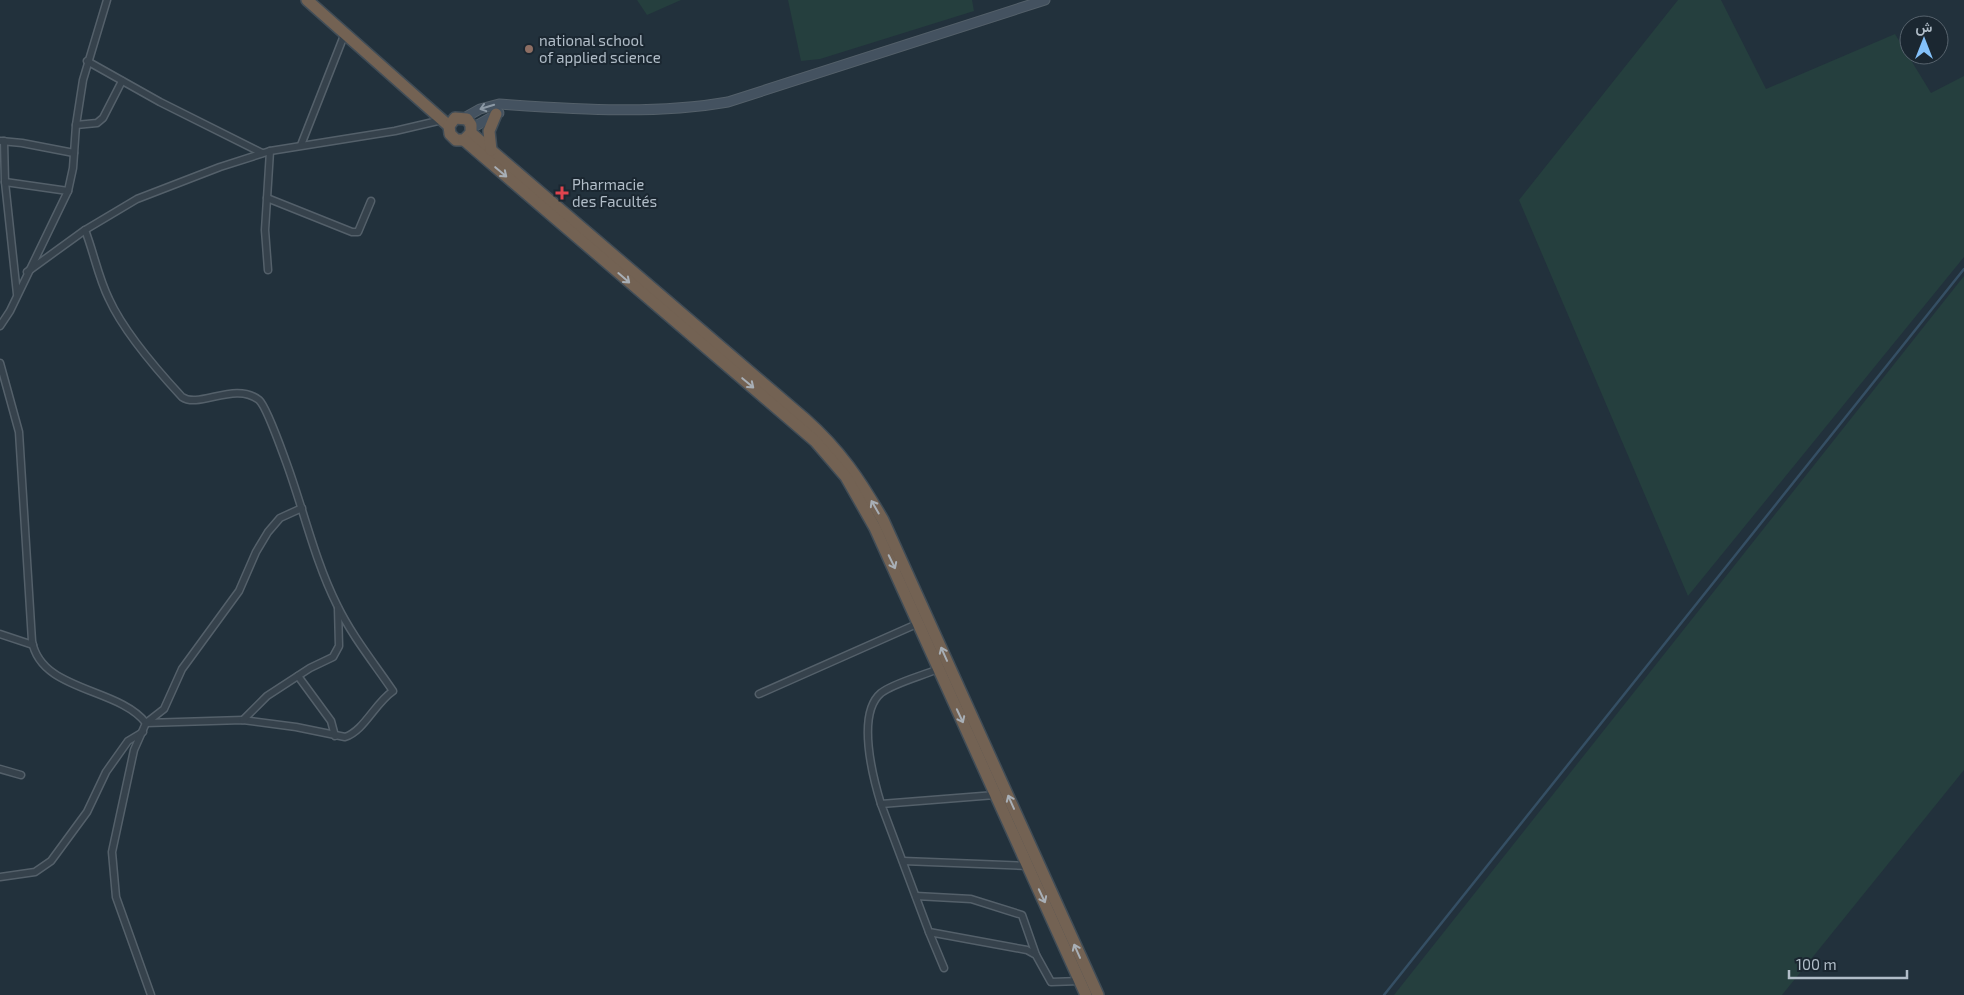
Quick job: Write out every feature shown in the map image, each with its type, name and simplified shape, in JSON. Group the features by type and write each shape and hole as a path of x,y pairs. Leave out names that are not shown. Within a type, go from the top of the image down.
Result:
{"highway":[{"path":"307,0 429,106 453,120 470,122 469,134"},
{"path":"491,150 489,131 496,114"},
{"path":"453,120 453,137 469,134 491,150 822,434 855,473 883,520 1098,995"},
{"path":"469,134 815,441 846,477 859,497 919,623 938,669 1086,995"}],"street":[{"path":"0,326 68,192 76,125 87,60 107,0"},
{"path":"27,272 85,230 137,199 262,153 301,145 395,132 453,120 489,106 512,105 626,110 676,109 728,102 1045,0"},
{"path":"301,145 346,33"},
{"path":"87,60 122,81 262,153"},
{"path":"76,125 97,123 103,118 122,81"},
{"path":"469,134 512,105"},
{"path":"17,295 2,141 74,153"},
{"path":"268,270 265,230 270,151"},
{"path":"5,182 68,192"},
{"path":"268,198 352,232 358,232 362,226 372,201"},
{"path":"85,230 95,253 102,284 121,322 182,397 194,401 210,396 238,393 249,395 262,403 282,450 320,564 337,607 393,691 379,702 360,729 353,735 335,736 296,727 243,720 146,723"},
{"path":"0,363 19,432 33,645 36,654 55,675 114,701 140,716 146,723"},
{"path":"151,995 116,897 112,852 134,750 144,732 146,723 164,709 182,669 239,591 256,552 268,532 280,518 302,508"},
{"path":"243,720 268,696 298,676 333,657 337,652 340,632 337,607"},
{"path":"759,694 919,623"},
{"path":"0,634 33,645"},
{"path":"938,669 884,691 875,701 868,727 868,741 873,779 881,804 944,968"},
{"path":"298,676 331,721 335,736"},
{"path":"0,878 35,872 51,861 87,812 106,772 128,741 144,732"},
{"path":"0,769 21,775"},
{"path":"881,804 995,795"},
{"path":"903,860 1028,866"},
{"path":"916,896 971,899 1022,915 1036,955 1051,982 1080,981"},
{"path":"929,932 1027,950 1036,955"}],"green space":[{"path":"637,0 681,0 647,15"},
{"path":"788,0 972,0 974,11 820,59 801,61"},
{"path":"1678,0 1721,0 1766,89 1895,34 1899,41 1899,65 1914,65 1931,93 1964,76 1964,257 1688,596 1519,200"},
{"path":"1964,276 1964,770 1782,995 1394,995"}],"waterway":[{"path":"1384,995 1964,269"}],"place":[{"name":"national school of applied science","path":"529,49"},
{"name":"Pharmacie des Facultés","path":"562,193"}]}
